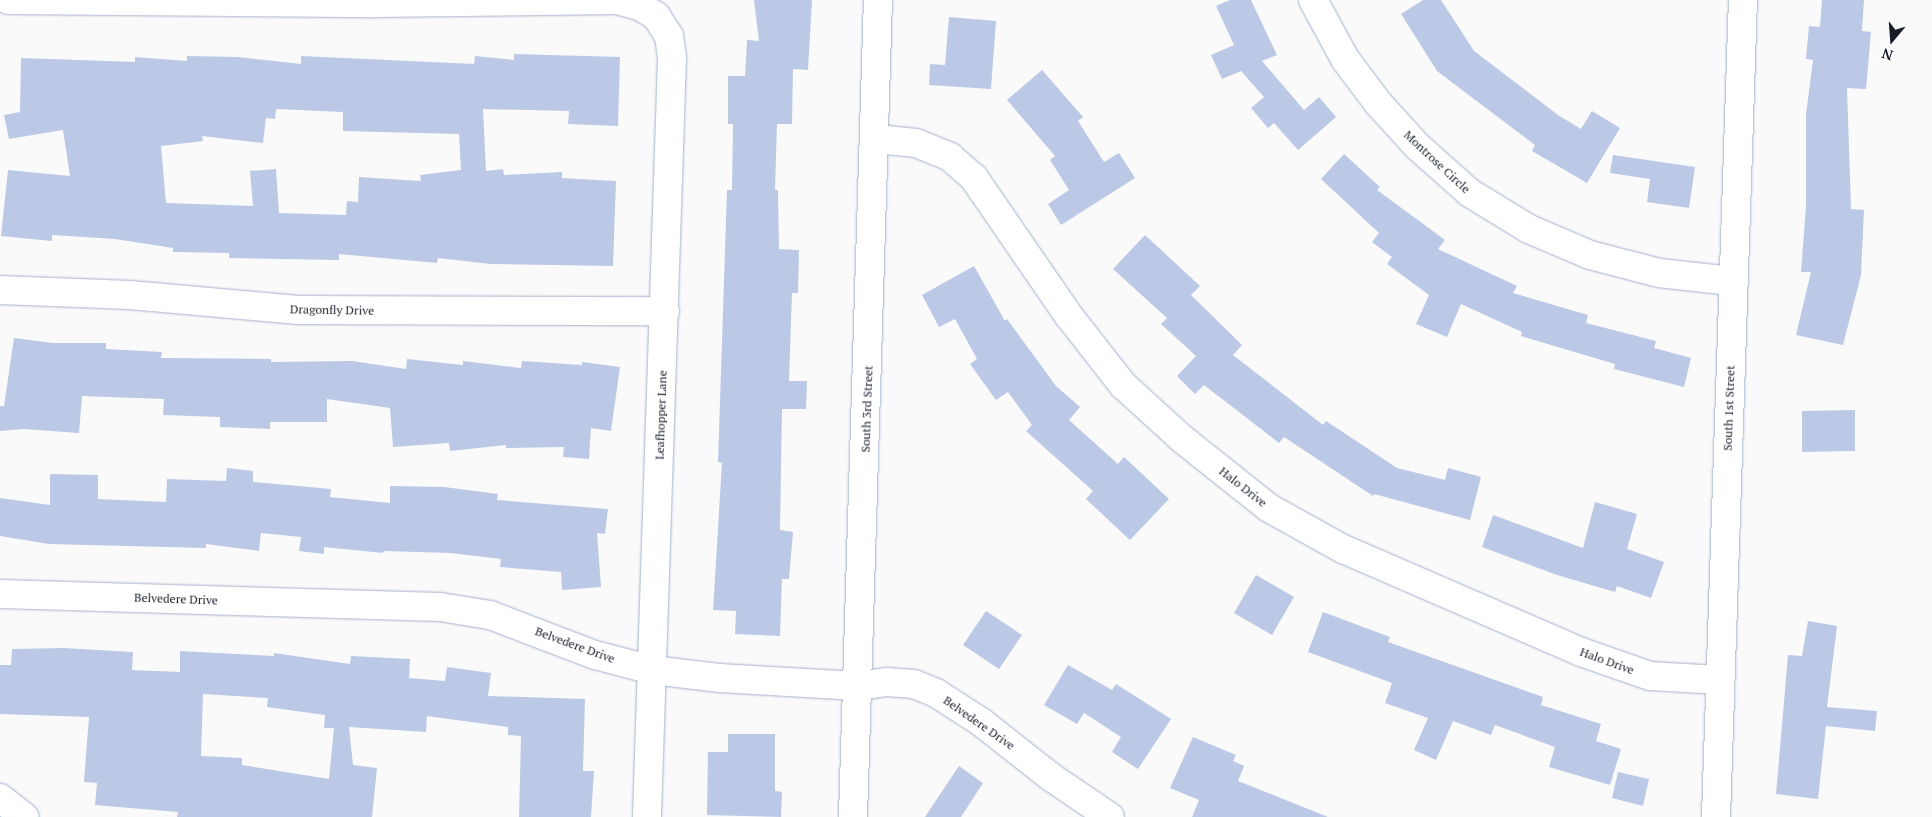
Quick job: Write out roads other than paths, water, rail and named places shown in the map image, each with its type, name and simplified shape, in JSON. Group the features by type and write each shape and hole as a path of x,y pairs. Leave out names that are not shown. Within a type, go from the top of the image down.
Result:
{"street":[{"path":"8,0 375,2"},
{"name":"Leafhopper Lane","path":"375,2 617,0 639,6 656,16 669,36 672,58 665,312 647,817"},
{"name":"South 3rd Street","path":"853,817 876,139 878,0"},
{"name":"Montrose Circle","path":"1313,0 1345,59 1378,103 1417,146 1470,193 1529,229 1590,255 1659,274 1732,281"},
{"name":"South 1st Street","path":"1716,817 1732,281 1743,0"},
{"name":"Halo Drive","path":"876,139 916,143 950,157 974,178 1069,316 1123,384 1181,438 1269,508 1343,549 1581,652 1650,676 1720,680"},
{"name":"Dragonfly Drive","path":"0,290 130,295 298,310 665,312"},
{"name":"Belvedere Drive","path":"0,594 440,606 490,615 595,655 652,670 719,678 858,686 914,684 936,693 1110,817"},
{"path":"0,798 24,817"}]}
